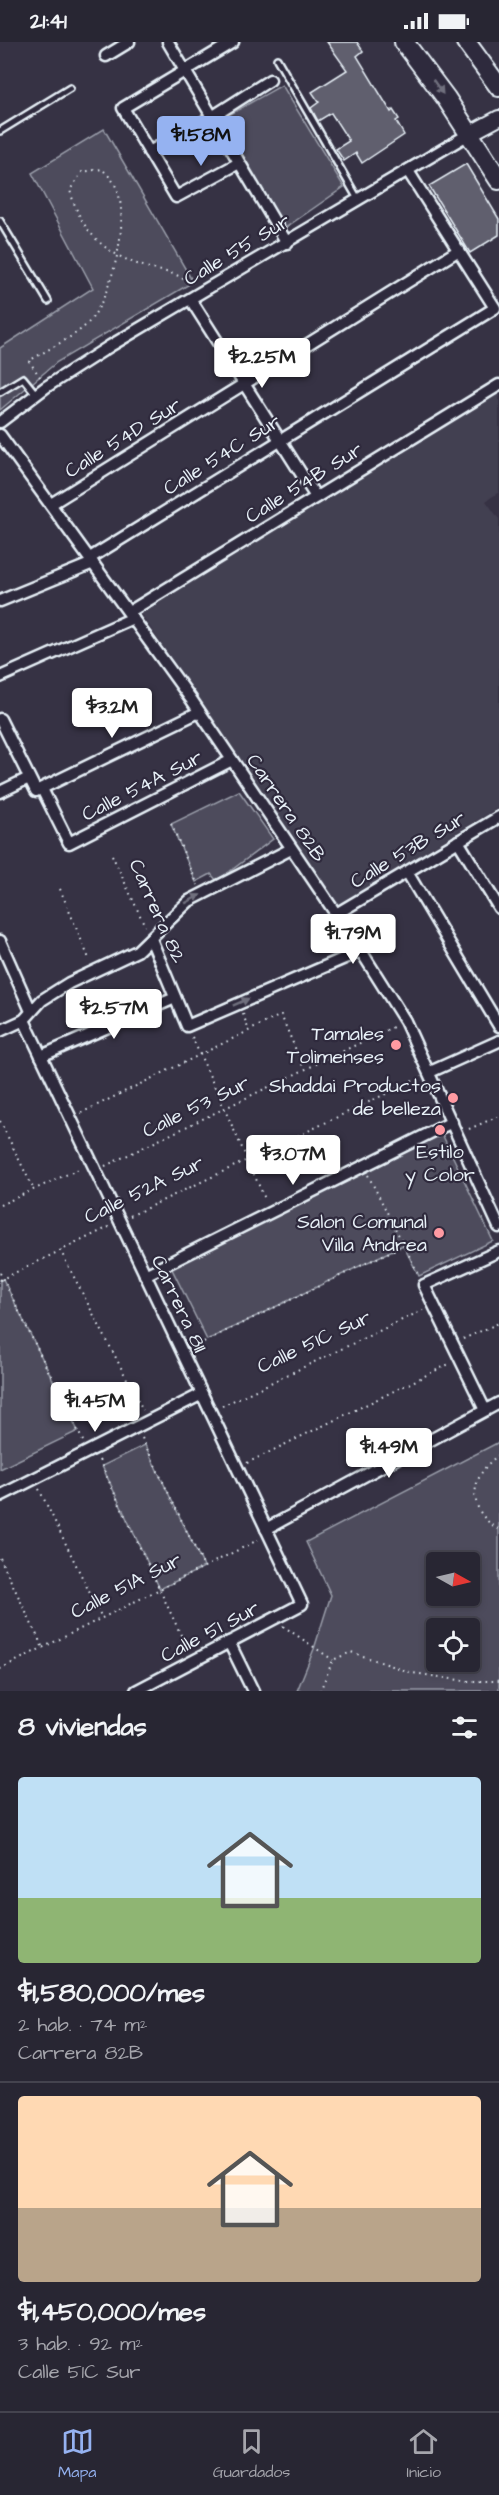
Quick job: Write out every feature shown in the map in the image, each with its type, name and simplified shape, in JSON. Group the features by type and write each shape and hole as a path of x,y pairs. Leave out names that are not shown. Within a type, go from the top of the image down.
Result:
{"main road":[{"path":"404,42 423,65 499,180"},
{"path":"466,42 499,87"}],"street":[{"path":"106,56 129,42"},
{"path":"168,42 287,243"},
{"path":"233,42 123,108 176,197 239,163"},
{"path":"149,152 212,117 270,80"},
{"name":"Calle 55 Sur","path":"0,422 46,387 499,118"},
{"path":"408,171 459,250"},
{"name":"Calle 54C Sur","path":"0,601 91,560 495,308 459,250"},
{"name":"Calle 54D Sur","path":"51,504 459,250"},
{"path":"194,298 244,384 316,497"},
{"name":"Calle 54B Sur","path":"0,677 131,615 316,497 499,385"},
{"name":"Carrera 82B","path":"0,435 200,712 362,951 405,1021 499,1227"},
{"path":"0,720 29,778 39,790 200,712"},
{"name":"Calle 54A Sur","path":"39,790 69,843 232,760"},
{"path":"0,792 29,778"},
{"name":"Calle 53B Sur","path":"336,914 499,817"},
{"path":"458,841 499,908"},
{"path":"0,1031 27,1015 49,995 128,956 151,939 181,907 291,849"},
{"path":"407,872 499,1026"},
{"name":"Carrera 82","path":"151,939 187,1026"},
{"name":"Carrera 81I","path":"0,941 41,1056 302,1604"},
{"path":"187,1026 362,951"},
{"path":"41,1056 175,998"},
{"path":"430,1072 499,1041"},
{"path":"145,1275 452,1122"},
{"path":"486,1410 424,1285 499,1251"},
{"path":"0,1496 202,1394"},
{"path":"267,1532 499,1403"},
{"name":"Calle 51 Sur","path":"136,1691 154,1687 193,1661 302,1604"},
{"path":"229,1642 253,1691"}],"lane":[{"path":"277,59 359,200"},
{"path":"0,131 70,88"},
{"path":"0,221 48,301"},
{"path":"0,392 23,378 36,394"}],"path":[{"path":"46,387 29,361 88,323 116,272 118,257 121,232 115,184 102,169 82,172 70,190 75,209 91,236 118,257 183,276 194,298"},
{"path":"171,824 202,894"},
{"name":"Carrera 82","path":"112,855 151,939"},
{"path":"60,888 95,972"},
{"path":"239,1003 249,1031"},
{"path":"71,1118 280,1015 304,1069"},
{"name":"Calle 53 Sur","path":"0,1205 94,1167 224,1108 405,1021"},
{"path":"187,1026 272,1213"},
{"name":"Calle 52A Sur","path":"2,1279 430,1072"},
{"path":"457,1134 499,1116"},
{"path":"0,1121 34,1190"},
{"path":"364,1167 424,1285"},
{"path":"182,1352 404,1245"},
{"path":"60,1250 149,1421"},
{"path":"0,1273 91,1450 193,1661"},
{"name":"Calle 51C Sur","path":"210,1412 434,1305"},
{"path":"453,1344 499,1323"},
{"path":"237,1468 460,1358"},
{"path":"137,1427 204,1567"},
{"path":"499,1455 479,1479 476,1495 477,1510 485,1522 499,1529"},
{"path":"34,1479 102,1618"},
{"name":"Calle 51A Sur","path":"0,1669 204,1567 267,1532"},
{"path":"0,1558 43,1648"},
{"path":"278,1617 284,1626 299,1639 333,1660"},
{"path":"320,1691 333,1660 351,1652 413,1673 465,1681 499,1681"}],"shaded area":[{"path":"282,85 344,187 285,228 220,120"},
{"path":"104,129 193,282 57,362 0,410 0,348 93,288 32,173"},
{"path":"499,391 499,492 486,501 499,519 499,807 338,904 139,611"},
{"path":"239,791 273,839 217,881 211,874 196,882 171,824"},
{"path":"442,1134 493,1241 419,1276 403,1245 207,1340 171,1267"},
{"path":"3,1279 78,1431 0,1469 0,1280"},
{"path":"499,1442 499,1691 297,1691 314,1649 331,1595 306,1542"},
{"path":"145,1445 204,1567 160,1589 102,1466"}],"building":[{"path":"327,42 357,42 363,51 357,56 391,112 393,110 399,119 396,121 404,135 362,163 356,153 344,161 336,149 349,141 331,113 318,121 311,108 319,102 312,92 347,70"},
{"path":"466,164 499,219 499,235 470,253 429,186"}],"place":[{"name":"Tamales Tolimenses","path":"396,1045"},
{"name":"Shaddai Productos de belleza","path":"453,1098"},
{"name":"Estilo y Color","path":"440,1130"},
{"name":"Salon Comunal Villa Andrea","path":"439,1233"}]}
